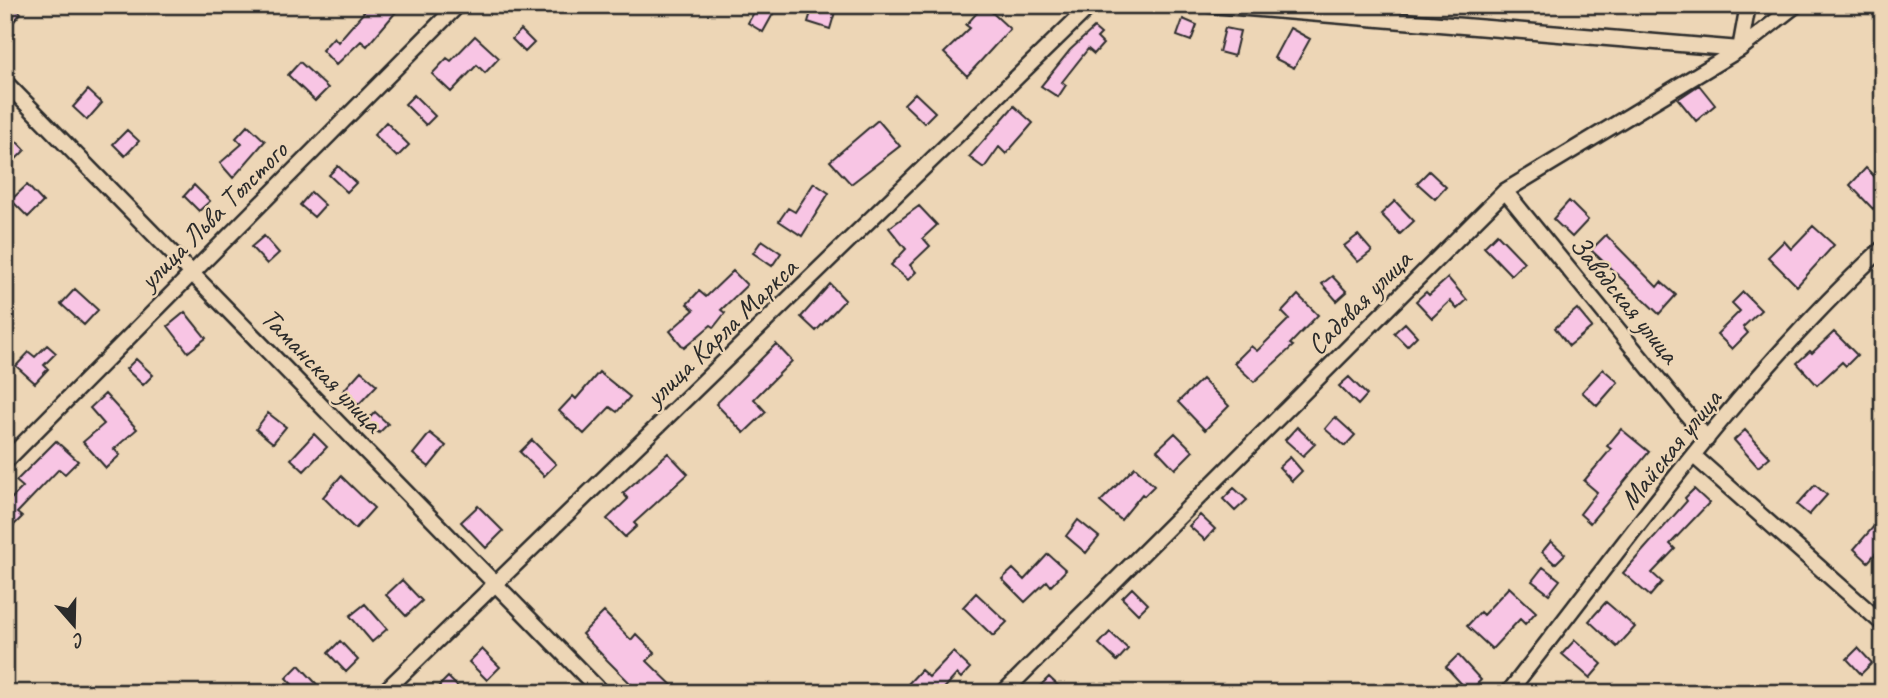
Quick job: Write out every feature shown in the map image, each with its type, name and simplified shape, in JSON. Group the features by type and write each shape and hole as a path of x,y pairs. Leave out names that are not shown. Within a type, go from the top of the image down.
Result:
{"street":[{"name":"улица Льва Толстого","path":"5,462 192,270 458,5"},
{"name":"улица Карла Маркса","path":"383,693 1091,5"},
{"path":"1211,5 1740,49 1748,5"},
{"name":"Садовая улица","path":"1003,693 1505,191 1740,49 1796,5"},
{"name":"Таманская улица","path":"5,82 192,270 602,693"},
{"name":"Заводская улица","path":"1505,191 1707,439"},
{"name":"Майская улица","path":"1508,693 1707,439 1840,287 1883,248"},
{"path":"1694,456 1883,624"}],"building":[{"path":"5,5 12,5 21,13 5,32"},
{"path":"370,5 402,5 367,46 361,41 336,65 322,50 334,37 338,42"},
{"path":"758,5 778,5 763,32 748,23"},
{"path":"984,5 1010,29 967,76 944,53 970,28 966,25"},
{"path":"813,6 835,12 830,29 808,22"},
{"path":"1183,19 1197,25 1191,41 1177,36"},
{"path":"1094,28 1101,34 1097,38 1103,44 1094,54 1088,49 1062,82 1066,85 1058,97 1041,86 1070,50"},
{"path":"1225,28 1240,31 1234,56 1219,52"},
{"path":"1290,28 1310,39 1294,68 1274,58"},
{"path":"521,30 534,43 525,52 512,39"},
{"path":"475,36 499,58 485,73 477,65 451,92 432,74 447,58 451,61"},
{"path":"300,62 328,88 315,101 288,75"},
{"path":"1699,85 1715,105 1696,121 1678,99"},
{"path":"88,90 102,103 87,120 73,107"},
{"path":"915,93 935,112 924,123 904,104"},
{"path":"414,95 435,116 426,125 405,104"},
{"path":"1014,106 1033,123 1006,154 999,147 984,168 969,157"},
{"path":"878,120 900,146 851,184 830,161"},
{"path":"386,122 409,145 397,157 374,135"},
{"path":"248,125 265,141 233,178 220,163 242,144 236,138"},
{"path":"127,130 139,141 125,156 113,144"},
{"path":"12,137 25,150 5,170 5,143"},
{"path":"338,166 356,183 347,192 329,175"},
{"path":"1866,168 1875,177 1883,169 1883,199 1873,209 1850,185"},
{"path":"1429,171 1446,187 1435,199 1417,183"},
{"path":"814,183 829,193 802,236 779,221 788,208 795,212"},
{"path":"27,185 43,202 28,217 11,200"},
{"path":"194,185 210,201 199,211 184,196"},
{"path":"311,192 325,205 314,217 300,205"},
{"path":"1395,201 1414,221 1400,234 1381,214"},
{"path":"1569,201 1588,220 1572,237 1553,219"},
{"path":"919,206 937,225 923,238 930,246 910,265 916,272 908,280 891,265 906,249 889,228"},
{"path":"1813,226 1834,245 1797,286 1768,257 1784,241 1791,249"},
{"path":"1497,234 1524,262 1511,275 1484,247"},
{"path":"1358,235 1372,251 1358,262 1344,246"},
{"path":"1606,235 1657,287 1661,282 1676,295 1659,314 1591,250"},
{"path":"264,236 279,253 267,264 251,247"},
{"path":"762,240 781,253 772,266 753,253"},
{"path":"733,271 747,285 721,310 725,313 714,327 711,325 684,348 670,331 694,310 687,304 699,291 706,297"},
{"path":"1332,276 1347,292 1337,301 1322,284"},
{"path":"1448,278 1467,300 1457,309 1450,301 1432,318 1416,301 1426,292 1429,295"},
{"path":"830,284 845,300 816,331 801,317"},
{"path":"75,289 98,310 84,325 61,304"},
{"path":"1743,292 1761,310 1743,327 1748,333 1732,349 1717,334 1740,311 1732,303"},
{"path":"1298,295 1318,315 1290,344 1293,346 1254,382 1234,363 1251,346 1257,351 1289,319 1282,312"},
{"path":"1577,309 1592,327 1569,346 1555,328"},
{"path":"185,312 206,338 188,352 168,326"},
{"path":"1405,323 1417,336 1407,346 1394,333"},
{"path":"1834,332 1857,355 1846,366 1842,362 1817,385 1797,363"},
{"path":"776,344 792,361 754,399 766,412 744,433 716,404"},
{"path":"47,345 56,353 44,365 48,369 35,383 16,366 29,352 35,357"},
{"path":"136,359 153,375 143,385 126,369"},
{"path":"1603,369 1618,382 1597,406 1582,392"},
{"path":"361,371 377,385 358,405 343,391"},
{"path":"599,372 630,397 617,412 610,407 584,434 559,411 573,396 576,399"},
{"path":"1349,377 1367,395 1358,405 1339,386"},
{"path":"1202,379 1229,406 1205,430 1178,402"},
{"path":"105,394 137,429 114,449 120,455 106,468 83,442 104,424 90,408"},
{"path":"375,412 388,424 379,433 366,422"},
{"path":"268,413 286,427 273,443 256,429"},
{"path":"1335,417 1355,435 1345,446 1325,429"},
{"path":"1297,427 1315,444 1303,456 1285,440"},
{"path":"1621,429 1649,452 1590,523 1580,514 1597,492 1584,481 1611,449 1607,446"},
{"path":"1745,430 1770,457 1758,467 1734,440"},
{"path":"430,433 446,446 429,467 413,454"},
{"path":"1175,433 1193,451 1175,469 1157,450"},
{"path":"314,434 327,447 304,471 291,459"},
{"path":"532,440 556,464 544,476 520,452"},
{"path":"56,441 78,461 65,474 59,469 17,513 22,517 5,534 5,501 7,503 23,487 16,481"},
{"path":"668,453 688,474 634,523 637,526 625,537 607,519 628,499 623,493"},
{"path":"1290,457 1302,471 1292,481 1279,467"},
{"path":"1135,467 1154,486 1144,496 1142,494 1121,520 1100,502"},
{"path":"341,476 374,508 355,529 323,497"},
{"path":"1815,485 1827,495 1809,515 1797,505"},
{"path":"1234,488 1247,500 1235,511 1223,499"},
{"path":"1694,489 1709,503 1670,544 1675,549 1652,573 1662,582 1650,596 1623,573 1687,501 1685,498"},
{"path":"478,506 503,531 486,548 461,522"},
{"path":"1200,515 1215,529 1205,540 1189,526"},
{"path":"1078,520 1099,537 1086,553 1066,536"},
{"path":"1874,526 1883,533 1883,545 1868,562 1854,549"},
{"path":"1551,541 1565,554 1555,564 1542,552"},
{"path":"1048,554 1066,570 1051,586 1047,581 1025,602 1002,579 1013,569 1024,580"},
{"path":"1543,567 1560,580 1549,594 1532,581"},
{"path":"402,580 422,601 406,616 386,595"},
{"path":"1509,587 1536,612 1525,624 1520,619 1492,649 1467,626 1480,612 1483,615"},
{"path":"1132,588 1148,604 1138,614 1122,598"},
{"path":"976,593 1007,622 993,636 963,607"},
{"path":"1606,602 1635,627 1617,647 1589,621"},
{"path":"365,604 387,629 372,642 350,616"},
{"path":"604,612 631,640 636,634 655,653 647,661 680,693 640,693 582,634"},
{"path":"1110,632 1128,649 1117,661 1099,644"},
{"path":"1575,640 1602,664 1590,678 1562,654"},
{"path":"340,641 358,660 346,672 328,653"},
{"path":"1858,648 1872,663 1861,674 1847,659"},
{"path":"482,649 500,667 487,680 469,662"},
{"path":"953,652 970,668 961,678 957,674 940,693 915,693 907,685 921,670 929,677"},
{"path":"1458,655 1481,680 1469,692 1446,667"},
{"path":"299,665 325,693 300,693 286,678"},
{"path":"448,677 464,693 432,693"},
{"path":"1049,677 1066,693 1033,693"}]}
